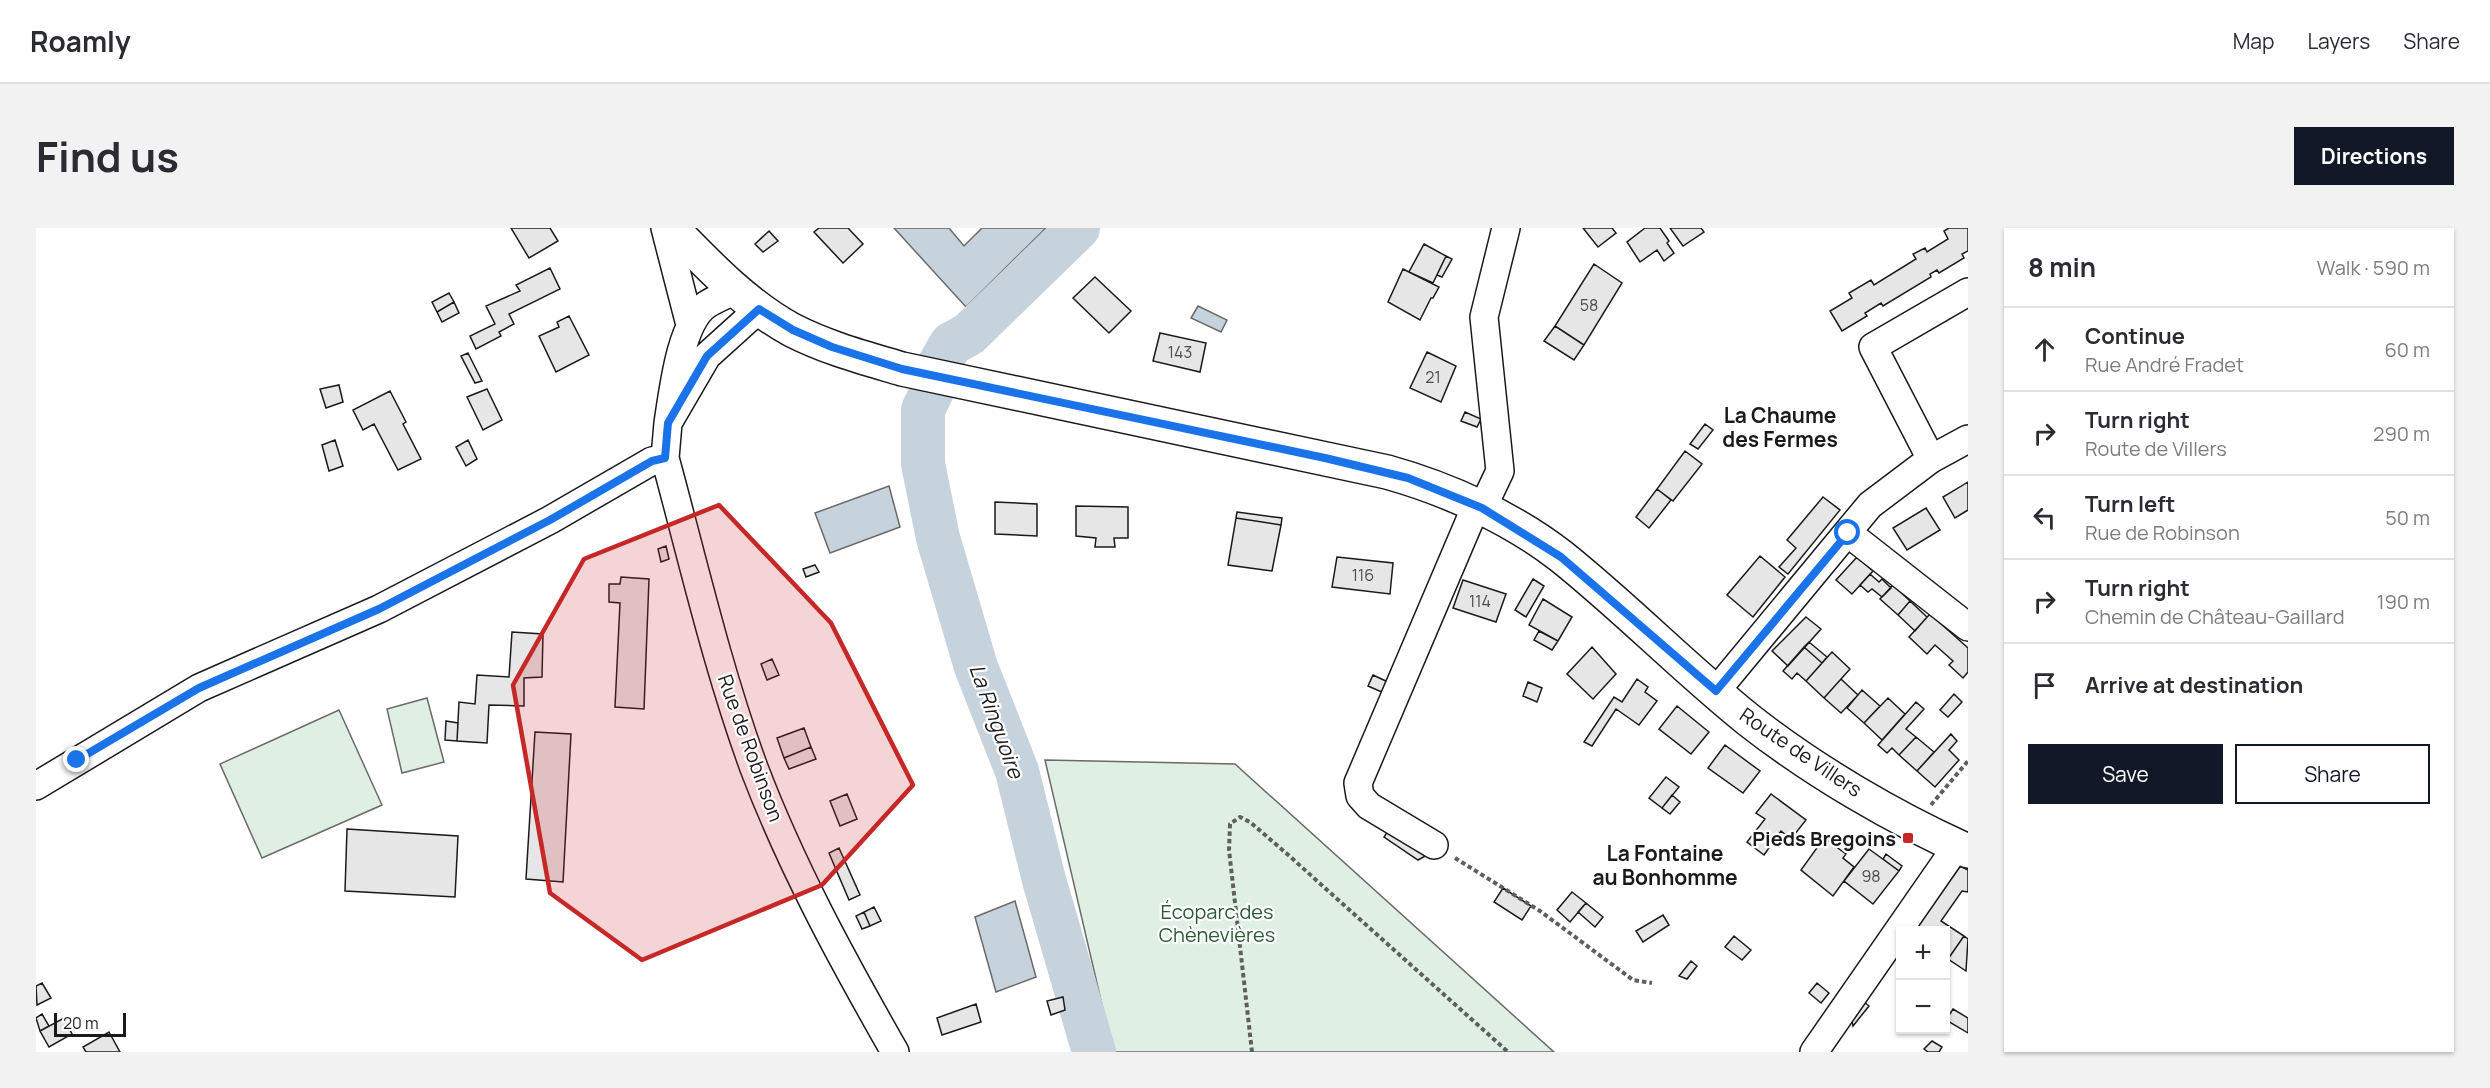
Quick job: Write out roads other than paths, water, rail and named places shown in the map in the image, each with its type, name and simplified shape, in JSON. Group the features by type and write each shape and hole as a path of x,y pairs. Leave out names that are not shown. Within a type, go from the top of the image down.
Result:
{"main road":[{"name":"Route de Villers","path":"672,228 747,299 793,330 832,347 902,369 1387,472 1408,478 1479,507 1561,557 1751,721 1811,764 1963,849"}],"street":[{"name":"Rue de Robinson","path":"665,228 690,325"},
{"path":"1434,845 1369,806 1360,796 1358,783 1479,507 1500,471 1484,317 1506,228"},
{"path":"1931,459 1873,346 1968,292"},
{"name":"Rue de Robinson","path":"747,299 705,306 690,325 674,383 665,458 732,702 754,767 814,908 895,1052"},
{"name":"Rue de Robinson","path":"668,423 707,356 747,299"},
{"path":"1716,691 1870,505 1931,459 1968,439"},
{"path":"36,786 199,688 379,609 550,520 652,461 665,458"},
{"path":"1848,533 1968,627"},
{"path":"1815,1052 1963,849"}],"waterway":[{"name":"La Ringuoire","path":"939,365 951,344 969,334 1078,228"},
{"name":"La Ringuoire","path":"933,389 923,410 923,464 938,538 976,667 1017,771 1044,880 1094,1052"}],"place":[{"name":"Pieds Bregoins","path":"1908,838"}],"district":[{"name":"La Chaume des Fermes","path":"1780,427"},
{"name":"La Fontaine au Bonhomme","path":"1665,865"}],"park label":[{"name":"Écoparc des Chènevières","path":"1217,922"}]}
